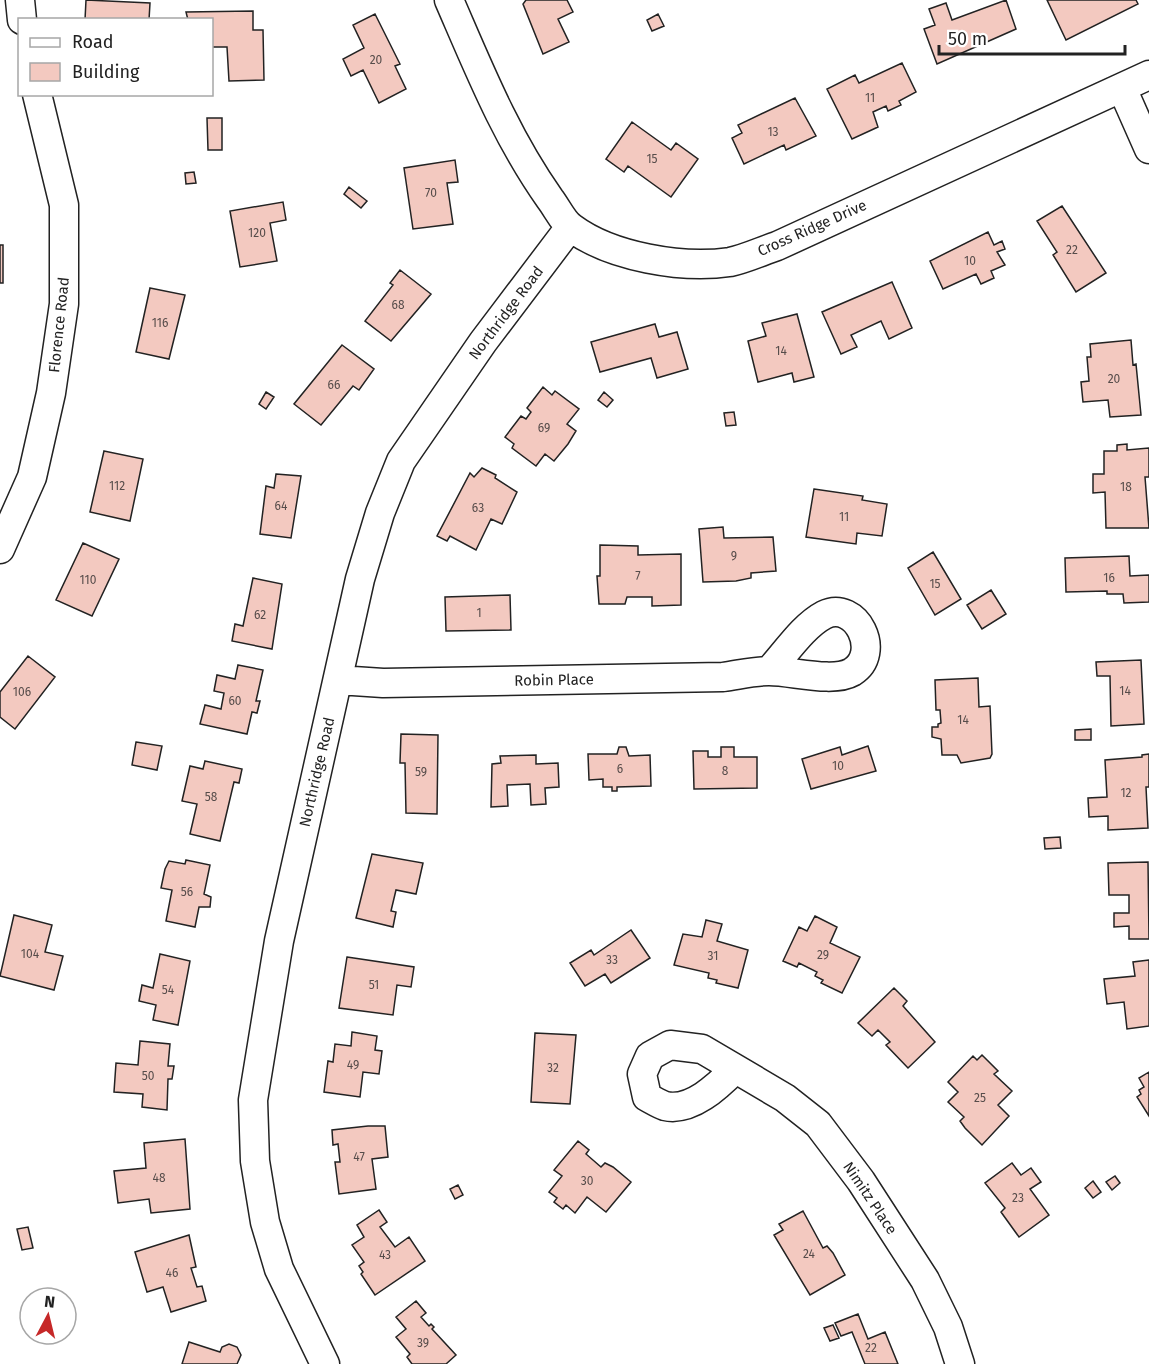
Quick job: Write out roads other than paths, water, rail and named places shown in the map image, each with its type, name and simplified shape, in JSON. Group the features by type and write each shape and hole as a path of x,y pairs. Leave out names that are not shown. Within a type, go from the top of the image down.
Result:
{"street":[{"path":"20,0 22,18"},
{"name":"Cross Ridge Drive","path":"449,0 500,118 534,177 570,227 605,246 648,258 690,264 731,262 777,246 1149,75"},
{"path":"1122,88 1149,149"},
{"name":"Florence Road","path":"0,549 32,477 51,393 64,304 64,205 37,96"},
{"name":"Northridge Road","path":"325,1364 279,1269 265,1222 255,1161 253,1100 279,941 360,579 380,513 401,461 483,342 570,227"},
{"name":"Robin Place","path":"338,680 383,683 723,677 769,671"},
{"name":"Nimitz Place","path":"735,1069 785,1098 818,1124 861,1181 925,1280 948,1327 960,1364"}]}
